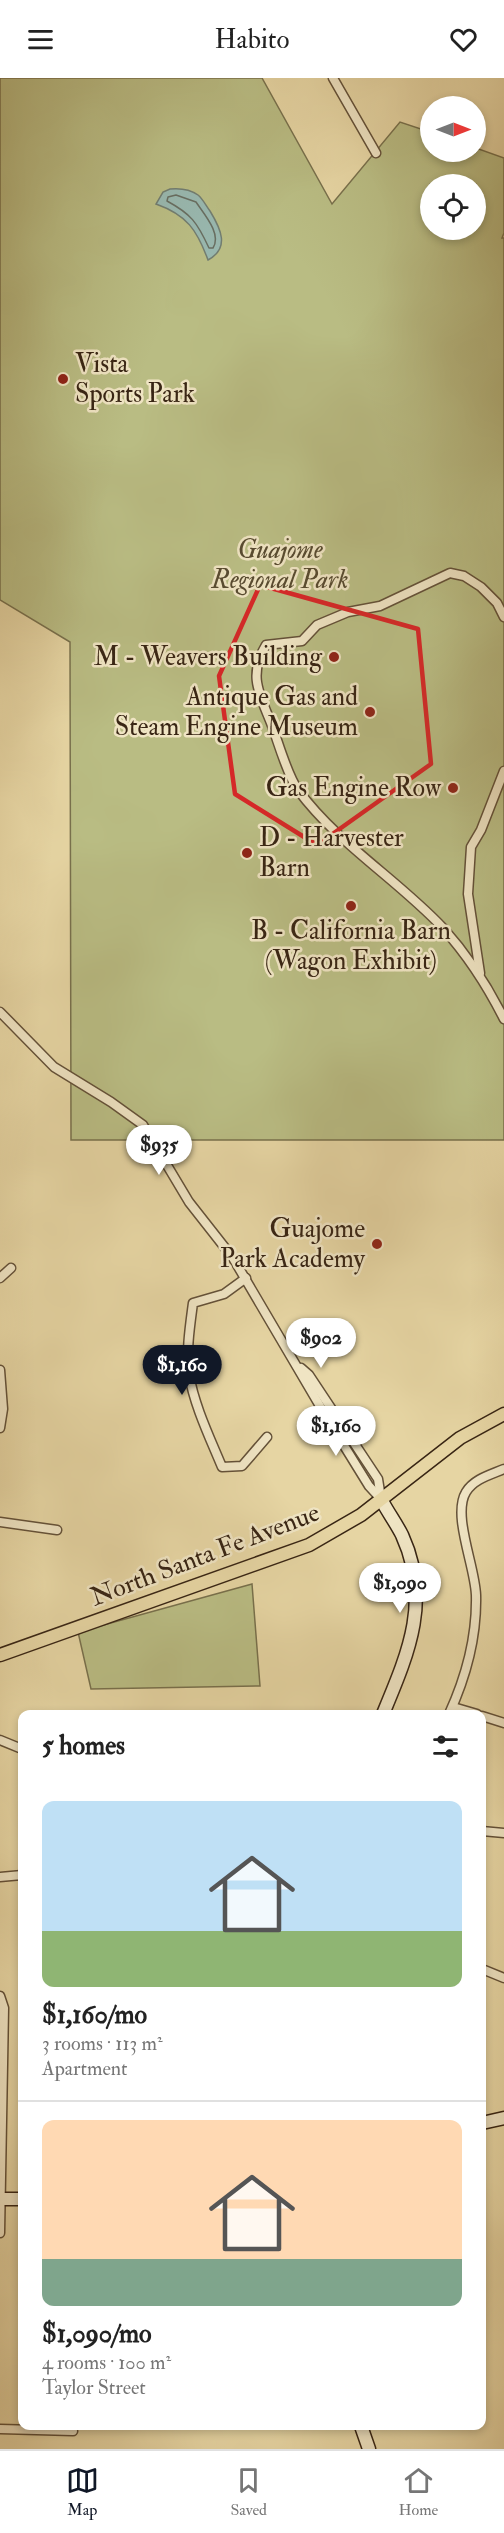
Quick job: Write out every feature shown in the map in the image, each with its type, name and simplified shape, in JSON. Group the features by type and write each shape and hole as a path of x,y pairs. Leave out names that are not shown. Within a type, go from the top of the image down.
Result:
{"main road":[{"name":"North Santa Fe Avenue","path":"0,1655 309,1545 361,1515 460,1438 504,1414"},
{"path":"381,1499 402,1536 413,1570 416,1602 410,1648 385,1710"},
{"path":"486,2122 504,2118"},
{"path":"0,2199 18,2199"},
{"path":"362,2430 369,2449"}],"street":[{"path":"333,78 376,153"},
{"path":"504,617 497,603 481,587 464,576 450,573 380,606 348,612 317,625 302,641 266,645 256,669 257,687 297,788 342,837 422,907 444,930 480,973 504,1019"},
{"path":"480,973 468,894 471,847 481,830 504,771"},
{"path":"0,1012 54,1067 143,1125 189,1203 233,1258 296,1364 309,1375 378,1479 381,1499"},
{"path":"0,1278 11,1268"},
{"path":"246,1278 224,1294 193,1304 189,1331 189,1374 205,1426 222,1467 242,1466 267,1437"},
{"path":"0,1370 3,1409 0,1428"},
{"path":"451,1710 463,1684 474,1636 476,1594 470,1553 460,1511 466,1492 478,1479 504,1469"},
{"path":"0,1522 57,1530"},
{"path":"486,1717 504,1723"},
{"path":"0,1740 18,1747"},
{"path":"486,1831 504,1833"},
{"path":"0,1876 18,1875"},
{"path":"486,1971 504,1978"},
{"path":"0,1996 4,2018 0,2233"},
{"path":"0,2429 18,2429"},
{"path":"36,2430 73,2431"}],"highlighted area":[{"path":"260,585 418,629 431,764 317,845 235,794 219,676"}],"green space":[{"name":"Guajome Regional Park","path":"0,78 262,78 332,204 400,122 420,129 420,162 486,162 486,152 504,158 504,233 502,238 504,238 504,1140 71,1140 70,642 0,600"},
{"path":"252,1584 260,1686 91,1689 78,1632"}],"water":[{"path":"170,189 185,190 198,195 214,218 220,231 221,244 215,255 208,260 200,240 190,225 176,213 156,204 163,192"}],"place":[{"name":"Vista Sports Park","path":"63,379"},
{"name":"M - Weavers Building","path":"334,657"},
{"name":"Antique Gas and Steam Engine Museum","path":"370,712"},
{"name":"Gas Engine Row","path":"453,788"},
{"name":"D - Harvester Barn","path":"247,853"},
{"name":"B - California Barn (Wagon Exhibit)","path":"351,906"},
{"name":"Guajome Park Academy","path":"377,1244"}]}
